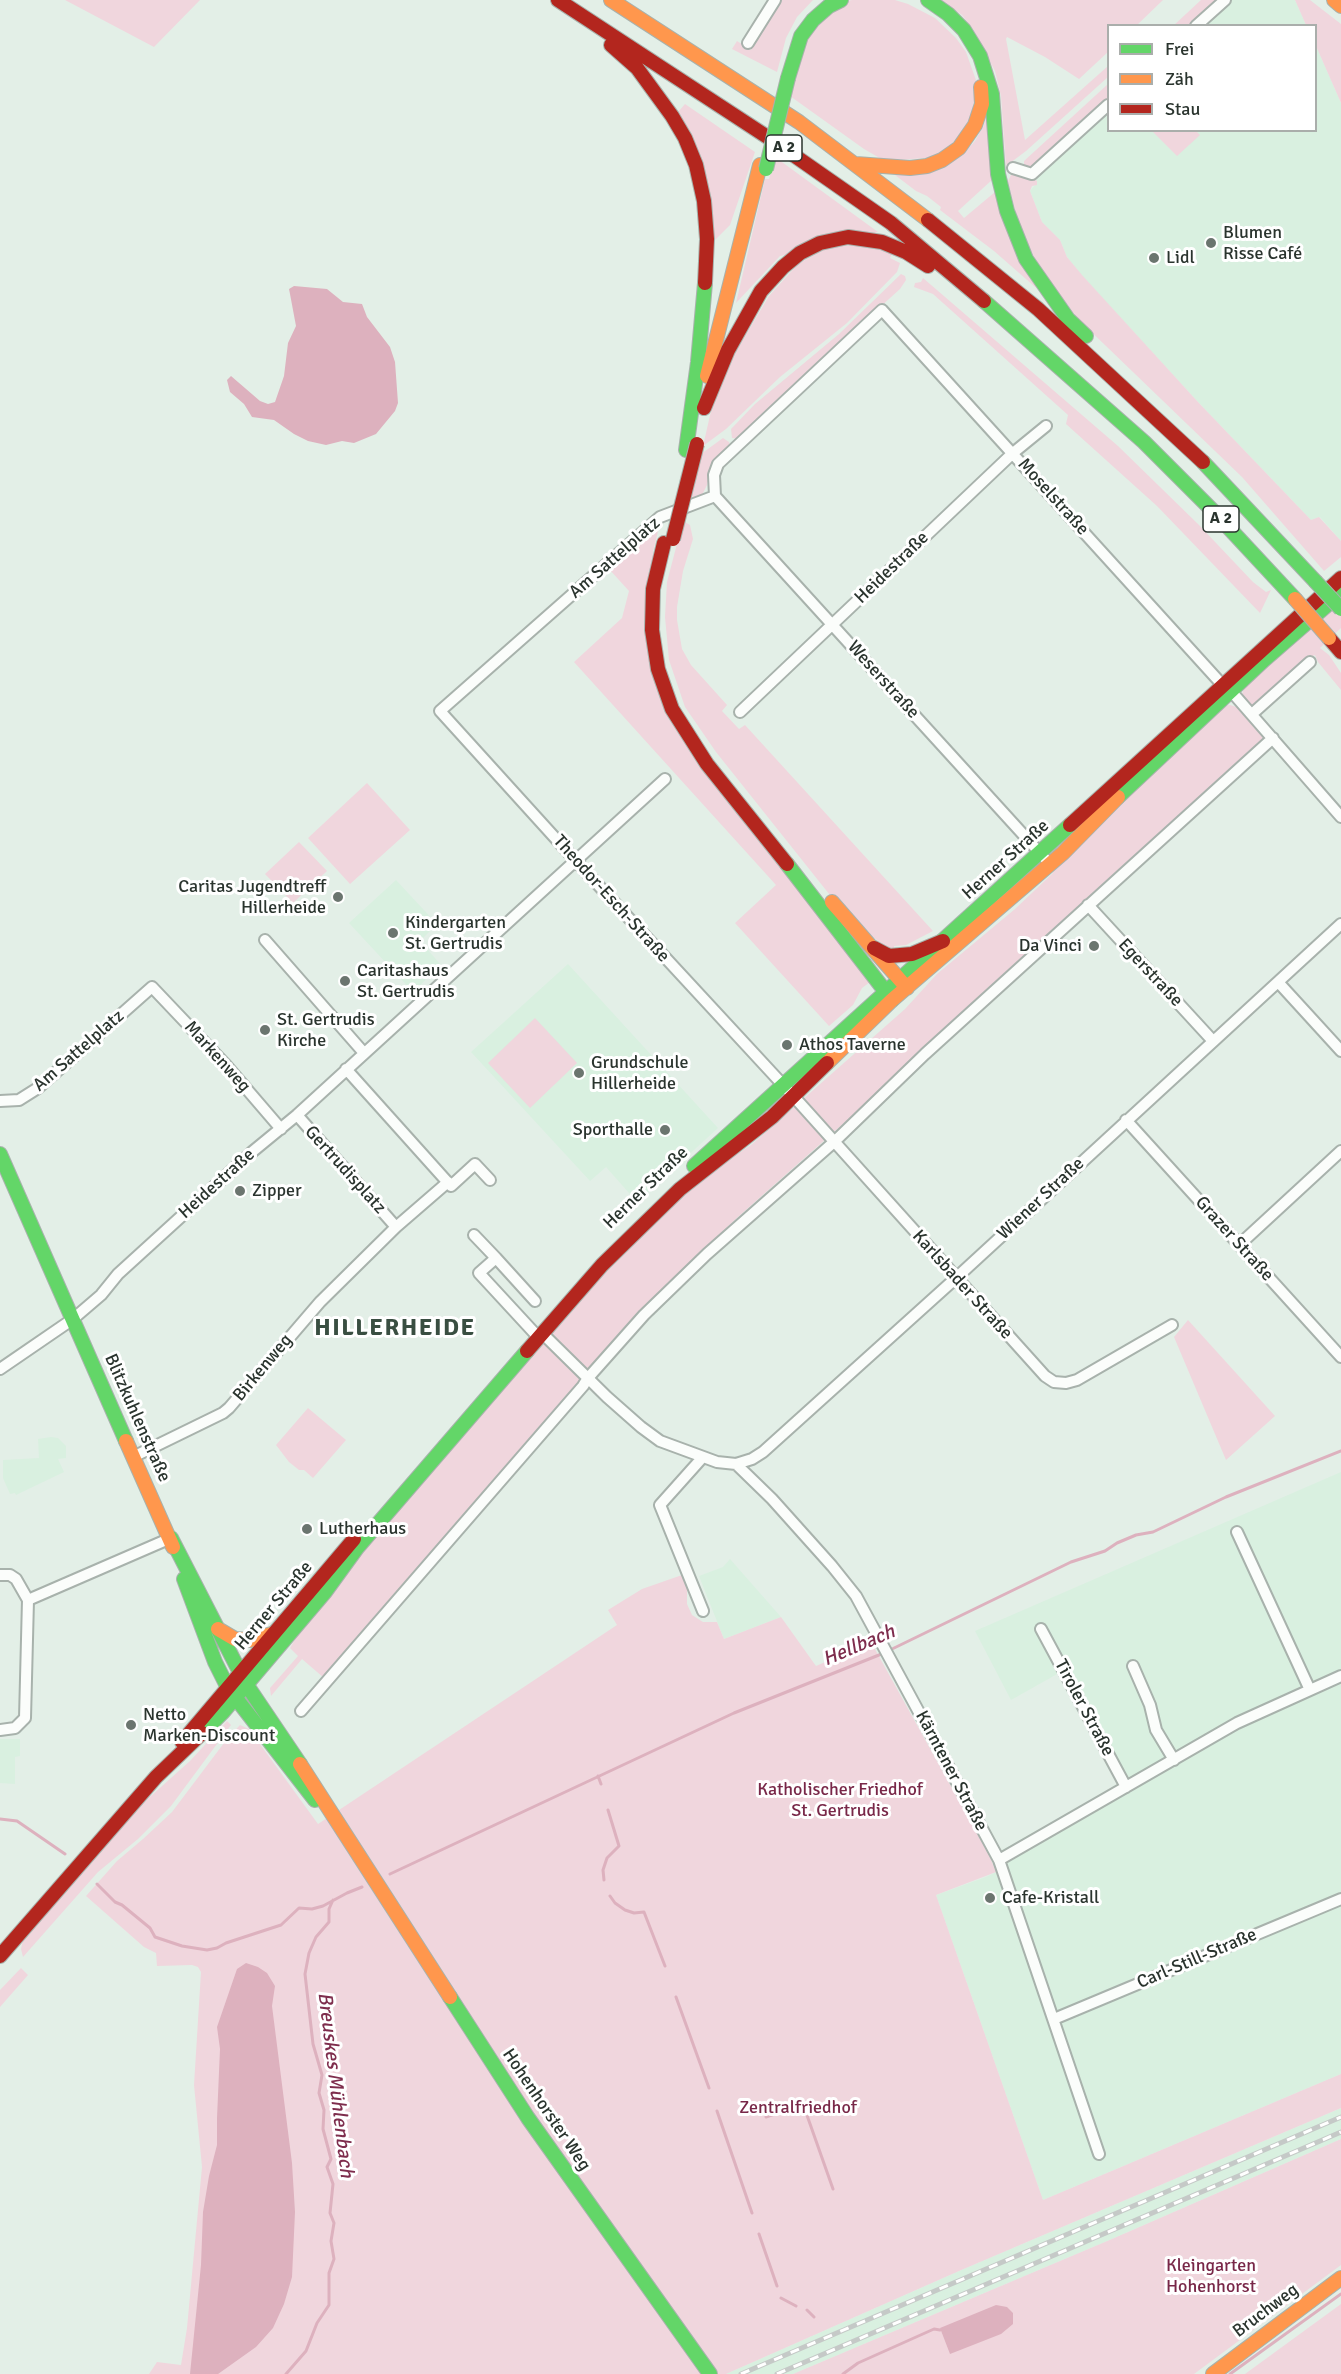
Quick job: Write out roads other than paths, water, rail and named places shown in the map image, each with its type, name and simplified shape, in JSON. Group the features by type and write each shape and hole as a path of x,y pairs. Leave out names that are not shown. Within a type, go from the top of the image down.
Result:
{"main road":[{"name":"A 2","path":"558,0 772,140 891,223 986,302 1144,441 1215,513 1341,652"},
{"name":"A 2","path":"611,0 746,86 856,164 945,232 1038,309 1216,475 1341,609"},
{"path":"823,0 814,7 800,25 792,42 704,408 653,590 652,630 658,669 672,709 707,764 889,996"},
{"path":"785,76 801,36 813,20 829,6 841,0"},
{"path":"856,164 910,168 927,166 942,160 959,148 975,125 982,104 980,84 966,46 951,26 937,13 912,0"},
{"path":"928,0 948,14 964,30 980,56 992,94 999,180 1007,211 1026,259 1068,319 1104,353 1127,390"},
{"path":"1334,0 1341,6"},
{"path":"571,8 637,68 656,90 685,138 696,165 704,201 707,238 692,447"},
{"path":"692,447 696,420 763,167"},
{"path":"704,408 728,350 761,291 790,260 820,243 848,237 882,242 906,252 986,302"},
{"path":"668,541 660,625 664,657 677,696 698,735 717,762 903,984"},
{"name":"Herner Straße","path":"0,1956 5,1942 156,1777 216,1720 243,1679 325,1592 372,1531 628,1227 783,1086 1050,864 1341,578"},
{"name":"Herner Straße","path":"903,984 943,941 1039,853 1341,593"},
{"path":"863,939 880,953 889,956 912,954 943,941"},
{"name":"Herner Straße","path":"243,1679 272,1634 602,1266 680,1189 708,1165 738,1145 794,1096 889,996"},
{"name":"Blitzkuhlenstraße","path":"0,1154 171,1538 199,1623 231,1694"},
{"path":"171,1538 243,1679"},
{"path":"217,1628 235,1639 250,1640 272,1634"},
{"name":"Hohenhorster Weg","path":"243,1679 363,1860 528,2118 710,2374"},
{"name":"Hohenhorster Weg","path":"231,1694 320,1806 351,1851 363,1860"},
{"name":"Bruchweg","path":"1213,2374 1341,2278"}],"street":[{"path":"748,43 775,0"},
{"path":"1198,24 1225,0"},
{"path":"1013,168 1032,174 1107,106"},
{"name":"Moselstraße","path":"715,496 714,475 718,464 882,310 1227,690 1252,714 1341,817"},
{"name":"Heidestraße","path":"740,712 1013,453 1046,426"},
{"name":"Weserstraße","path":"715,496 1050,864"},
{"name":"Am Sattelplatz","path":"441,711 660,517 715,496"},
{"path":"1252,714 1310,662"},
{"name":"Theodor-Esch-Straße","path":"441,711 783,1086"},
{"path":"302,1710 644,1315 707,1254 834,1142 925,1054 1273,738"},
{"name":"Heidestraße","path":"0,1369 73,1319 101,1295 118,1274 229,1172 297,1115 665,779"},
{"name":"Egerstraße","path":"1088,905 1213,1041"},
{"name":"Wiener Straße","path":"736,1464 752,1459 763,1452 1341,924"},
{"path":"265,940 364,1053"},
{"path":"1278,982 1341,1051"},
{"name":"Am Sattelplatz","path":"0,1101 19,1100 38,1089 152,987"},
{"name":"Markenweg","path":"152,987 226,1065 281,1129"},
{"path":"346,1070 448,1182"},
{"name":"Karlsbader Straße","path":"783,1086 1045,1376 1054,1382 1066,1383 1077,1380 1172,1325"},
{"name":"Gertrudisplatz","path":"297,1115 396,1227 448,1182 451,1186 475,1164 490,1180"},
{"name":"Grazer Straße","path":"1126,1120 1341,1357"},
{"path":"1239,1245 1341,1151"},
{"name":"Birkenweg","path":"135,1456 216,1417 229,1408 320,1302 396,1227"},
{"path":"474,1235 535,1301"},
{"path":"496,1258 479,1273 538,1335 641,1427 660,1441 702,1458 736,1464"},
{"path":"702,1458 660,1505 703,1611"},
{"name":"Kärntener Straße","path":"736,1464 772,1499 856,1596 999,1860 1099,2154"},
{"path":"1237,1532 1310,1690"},
{"path":"28,1600 171,1538"},
{"path":"0,1575 10,1575 16,1579 28,1600 25,1719 15,1728 0,1730"},
{"name":"Tiroler Straße","path":"1041,1629 1126,1787"},
{"path":"1132,1666 1150,1705 1156,1730 1174,1760"},
{"path":"999,1860 1237,1724 1341,1676"},
{"name":"Carl-Still-Straße","path":"1054,2019 1341,1899"}],"waterway":[{"name":"Hellbach","path":"890,1650 1071,1562 1105,1551 1136,1535 1153,1532 1226,1497 1341,1451"},
{"name":"Hellbach","path":"390,1874 734,1713 884,1653"},
{"name":"Hellbach","path":"598,1776 601,1784"},
{"path":"604,1880 603,1870 607,1858 619,1846 608,1810"},
{"name":"Hellbach","path":"0,1819 17,1821 65,1854"},
{"name":"Hellbach","path":"97,1884 115,1902 150,1928 155,1937 182,1946 207,1950 281,1925 299,1908 312,1909 323,1906 362,1887"},
{"path":"610,1896 625,1910 634,1913 644,1912 665,1966"},
{"name":"Breuskes Mühlenbach","path":"286,2374 306,2351 317,2323 329,2305 329,2273 334,2259 331,2241 334,2223 330,2213 333,2184 327,2167 331,2159 323,2129 324,2110 319,2093 322,2075 313,2044 305,1974 309,1953 316,1937 329,1922 329,1909 333,1900"},
{"path":"676,1997 709,2088"},
{"path":"766,2117 803,2104 833,2189"},
{"path":"717,2111 752,2213"},
{"path":"759,2234 777,2286"},
{"path":"1230,2374 1341,2294"},
{"path":"781,2298 796,2306"},
{"path":"807,2310 814,2317"},
{"path":"843,2374 858,2363 934,2329 940,2330"}],"railway":[{"path":"741,2374 1341,2117"},
{"path":"777,2374 1341,2132"}],"place":[{"name":"Blumen Risse Café","path":"1211,243"},
{"name":"Lidl","path":"1154,258"},
{"name":"Caritas Jugendtreff Hillerheide","path":"338,897"},
{"name":"Kindergarten St. Gertrudis","path":"393,933"},
{"name":"Da Vinci","path":"1094,946"},
{"name":"Caritashaus St. Gertrudis","path":"345,981"},
{"name":"St. Gertrudis Kirche","path":"265,1030"},
{"name":"Athos Taverne","path":"787,1045"},
{"name":"Grundschule Hillerheide","path":"579,1073"},
{"name":"Sporthalle","path":"665,1130"},
{"name":"Zipper","path":"240,1191"},
{"name":"Lutherhaus","path":"307,1529"},
{"name":"Netto Marken-Discount","path":"131,1725"},
{"name":"Cafe-Kristall","path":"990,1898"}],"district":[{"name":"HILLERHEIDE","path":"395,1329"}],"park label":[{"name":"Katholischer Friedhof St. Gertrudis","path":"840,1800"},
{"name":"Zentralfriedhof","path":"798,2108"},
{"name":"Kleingarten Hohenhorst","path":"1211,2276"}]}
